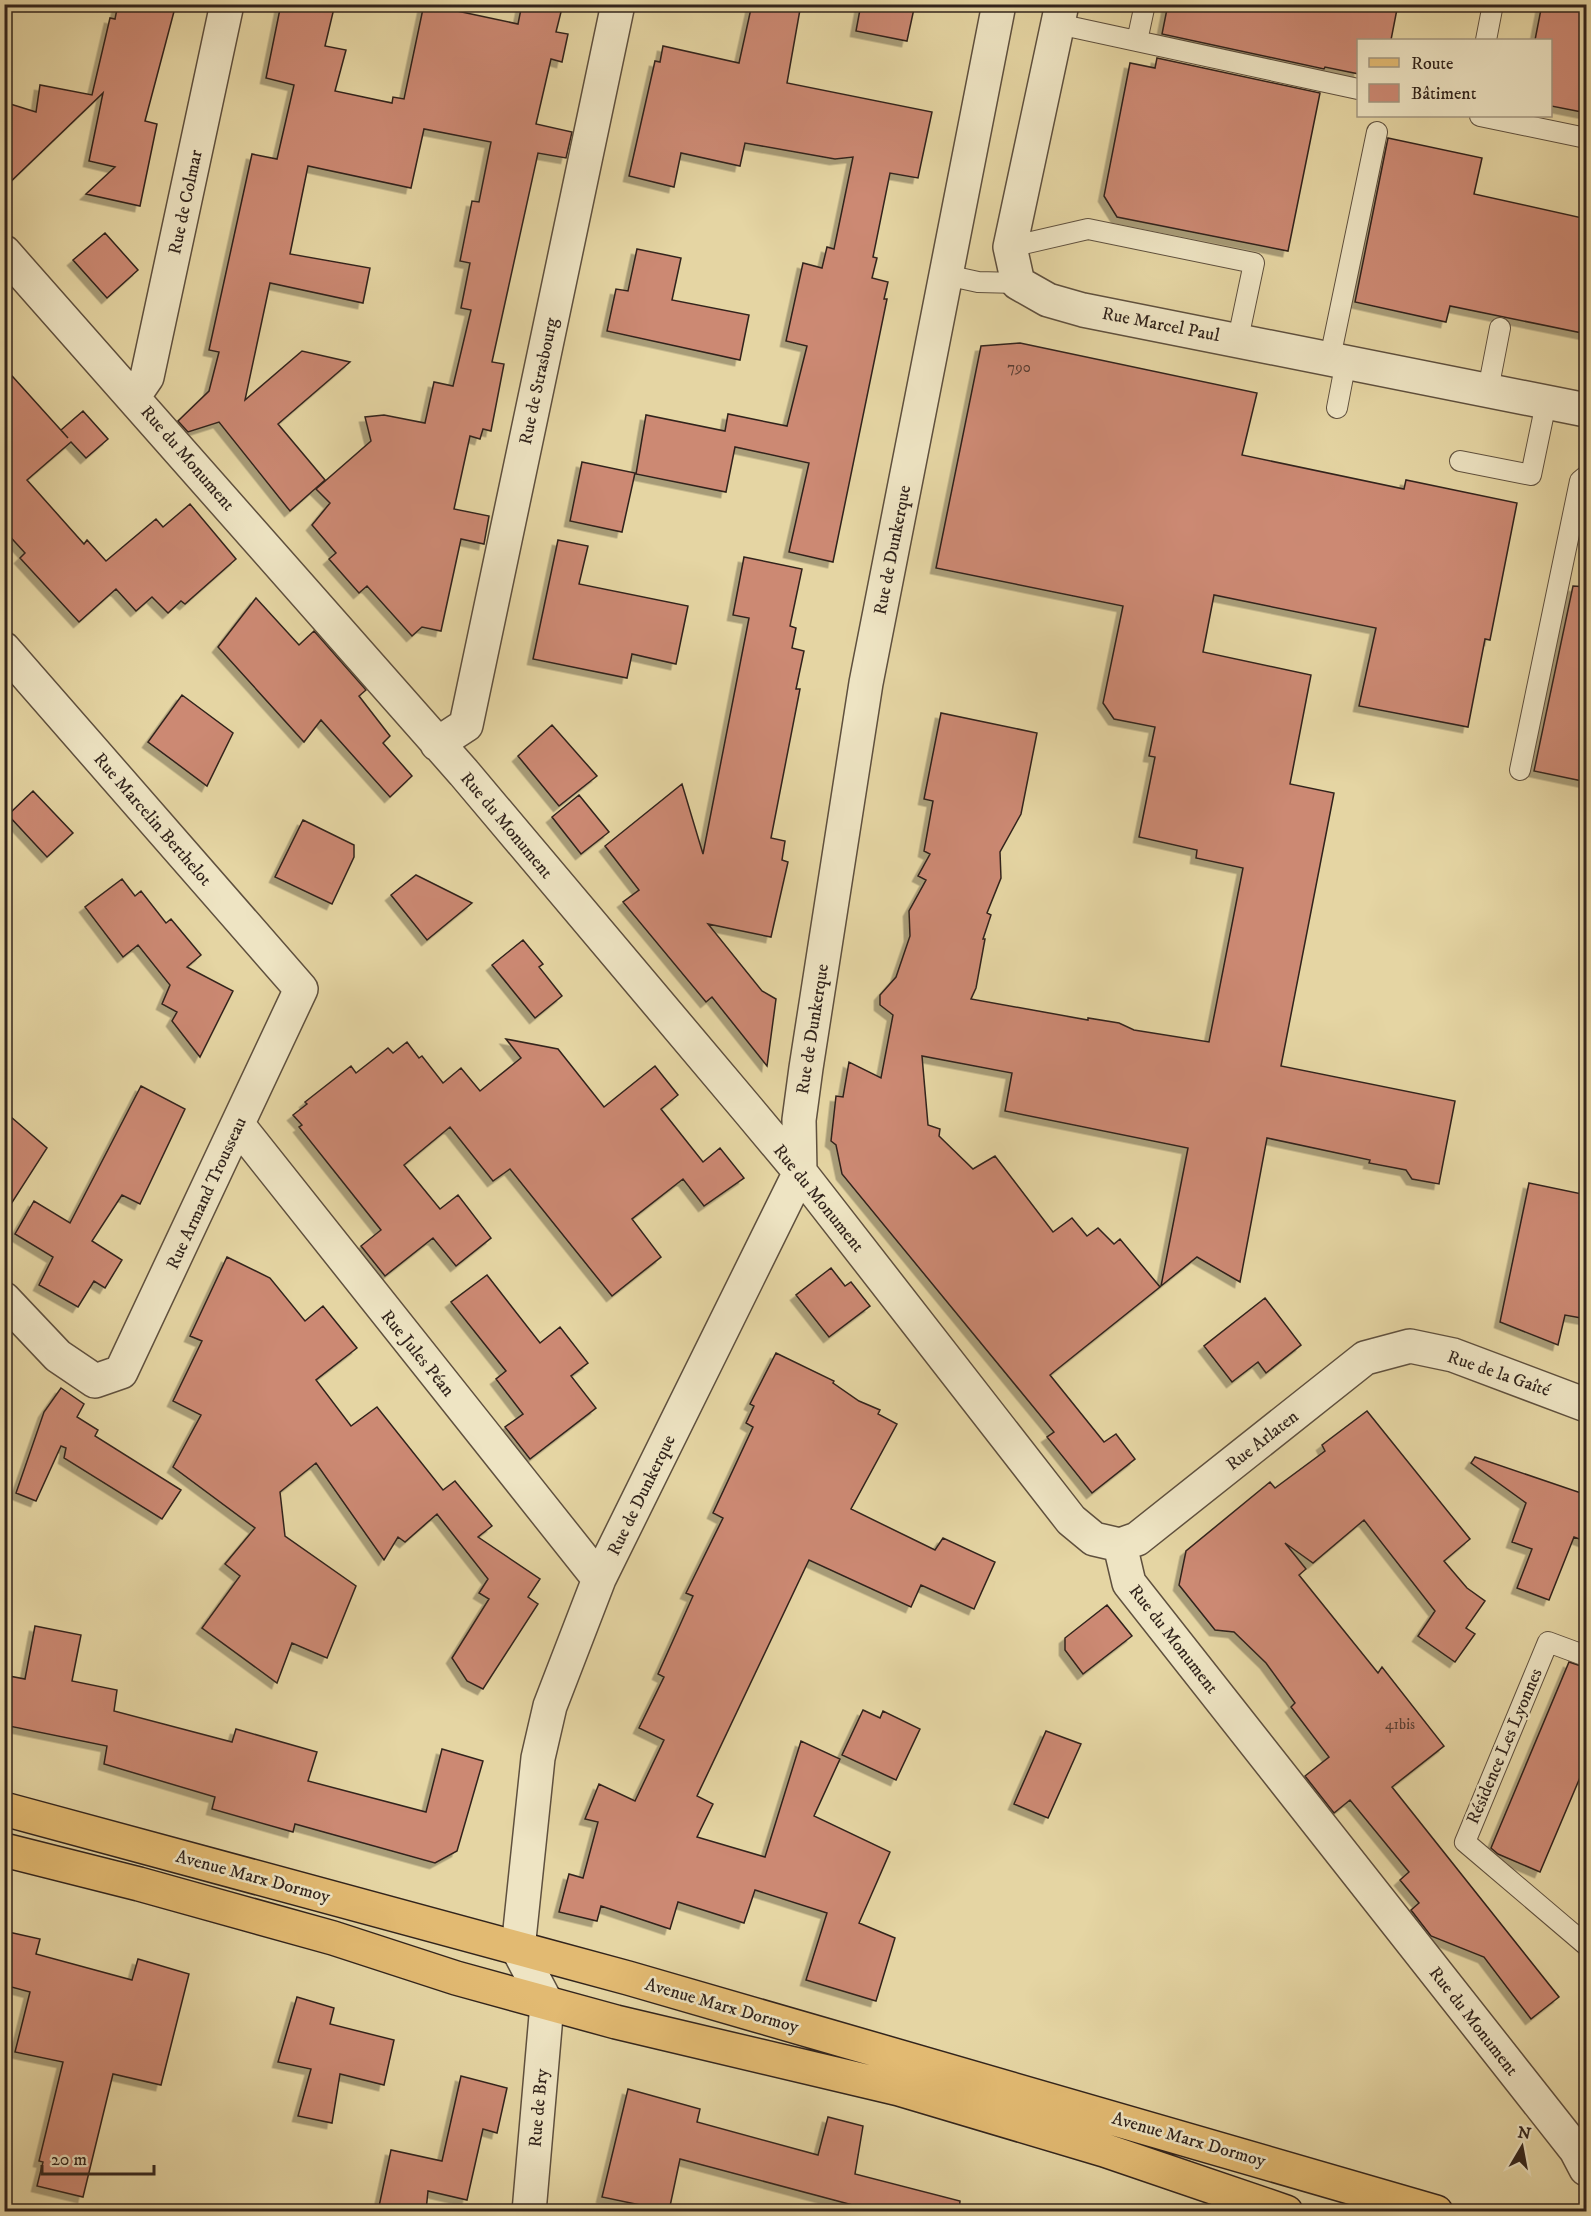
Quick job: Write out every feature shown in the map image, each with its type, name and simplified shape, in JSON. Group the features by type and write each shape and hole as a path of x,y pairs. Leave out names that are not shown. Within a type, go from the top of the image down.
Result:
{"main road":[{"name":"Avenue Marx Dormoy","path":"4,1809 628,1978 1436,2211"},
{"name":"Avenue Marx Dormoy","path":"4,1850 139,1884 333,1938 547,2004 899,2089 1104,2150 1286,2211"}],"street":[{"name":"Rue de Colmar","path":"134,396 147,376 227,4"},
{"name":"Rue de Strasbourg","path":"437,744 466,725 618,4"},
{"name":"Rue de Dunkerque","path":"518,1949 538,1758 550,1706 599,1579 800,1172 799,1120 864,695 999,4"},
{"path":"1018,283 1010,247 1060,14"},
{"name":"Rue du Monument","path":"4,252 134,396 437,744 800,1172 1071,1520 1094,1539 1120,1545 1129,1583 1576,2150 1587,2169"},
{"name":"Rue Marcel Paul","path":"1018,283 1048,300 1083,310 1587,410"},
{"name":"Rue Marcelin Berthelot","path":"4,649 301,989"},
{"name":"Rue Armand Trousseau","path":"4,1299 58,1356 95,1381 121,1372 301,989"},
{"name":"Rue Jules Péan","path":"238,1125 599,1579"},
{"name":"Rue Arlaten","path":"1120,1545 1137,1539 1365,1358 1410,1346"},
{"name":"Rue de la Gaîté","path":"1410,1346 1453,1355 1587,1405"},
{"path":"518,1949 547,2004"},
{"name":"Rue de Bry","path":"529,2211 547,2004"}],"lane":[{"path":"1137,41 1145,4"},
{"path":"1486,39 1493,4"},
{"path":"1060,14 1137,41 1357,88"},
{"path":"1485,117 1587,138"},
{"path":"1337,408 1338,359 1377,132"},
{"path":"1010,247 1088,229 1254,263 1238,339"},
{"path":"946,275 978,282 1018,283"},
{"path":"1488,390 1500,328"},
{"path":"1460,461 1531,476 1546,403"},
{"path":"1520,770 1580,481 1587,477"},
{"name":"Résidence Les Lyonnes","path":"1587,1656 1548,1642 1465,1842 1587,1945"}],"building":[{"path":"118,4 176,4 145,121 157,124 140,206 86,194 115,167 89,161 103,93 4,188 4,102 36,112 40,85 92,95 110,18 115,19"},
{"path":"281,4 335,4 325,46 346,50 335,91 392,103 393,97 404,99 424,4 518,24 522,4 563,4 556,32 568,34 562,62 551,59 536,124 572,132 566,158 538,153 492,362 504,364 491,431 483,429 480,439 470,436 454,509 489,516 484,544 461,539 441,631 422,627 412,636 367,586 359,593 329,559 336,553 312,525 330,503 316,489 371,441 365,417 384,415 425,423 434,382 453,386 471,310 461,308 470,263 460,261 472,201 479,202 491,142 424,129 411,188 308,166 290,254 370,268 363,303 270,283 245,400 302,351 350,362 278,424 325,480 290,511 219,422 188,432 178,421 209,391 219,352 209,350 252,154 277,159 294,85 266,78"},
{"path":"752,4 801,4 787,83 932,112 918,178 890,173 873,257 877,258 872,278 888,282 884,299 887,299 833,562 789,552 809,463 735,447 726,492 636,474 646,415 725,431 728,414 787,426 807,346 786,341 803,263 822,268 827,247 834,249 853,157 835,159 745,143 740,166 681,153 674,187 629,176 655,61 660,62 663,46 739,63"},
{"path":"861,4 915,4 907,41 856,31"},
{"path":"1168,4 1398,4 1391,39 1357,39 1357,74 1325,67 1324,69 1162,34"},
{"path":"1542,4 1587,4 1587,113 1552,106 1552,39 1535,39"},
{"path":"1157,58 1320,93 1288,251 1117,217 1104,196 1130,63 1155,68"},
{"path":"1388,138 1482,158 1474,194 1587,219 1587,334 1450,306 1446,322 1355,302"},
{"path":"105,233 138,270 107,298 73,260"},
{"path":"637,249 681,258 672,300 749,315 740,360 607,331 616,289 628,291"},
{"path":"1020,343 1257,393 1242,455 1404,489 1406,480 1517,503 1490,640 1485,639 1468,727 1359,706 1376,628 1214,595 1203,652 1311,675 1290,784 1334,793 1281,1066 1455,1101 1439,1184 1412,1179 1406,1170 1369,1163 1370,1160 1267,1138 1240,1282 1197,1257 1161,1286 1188,1148 1005,1111 1012,1073 922,1056 928,1125 940,1129 939,1136 973,1169 995,1156 1053,1232 1072,1218 1087,1236 1098,1228 1114,1244 1120,1239 1160,1287 1050,1375 1104,1442 1116,1434 1135,1459 1092,1493 1047,1437 1054,1432 842,1174 836,1145 831,1141 836,1096 843,1097 849,1062 881,1078 893,1015 880,1005 880,995 896,977 910,936 909,911 926,880 918,876 930,854 924,851 933,801 924,799 941,713 1037,733 1021,814 1000,852 1001,878 987,913 991,915 983,939 985,939 976,988 971,999 1088,1020 1088,1018 1119,1023 1134,1030 1209,1042 1243,868 1196,858 1197,850 1139,837 1155,757 1149,756 1155,727 1114,719 1103,703 1123,606 936,568 981,346"},
{"path":"4,367 68,438 61,430 83,411 108,439 86,458 71,442 27,480 84,544 87,540 106,561 156,519 163,527 190,504 236,559 185,604 181,601 168,613 152,597 136,611 116,589 79,622 20,558 25,553 4,530"},
{"path":"582,462 635,473 622,532 570,521"},
{"path":"558,540 588,546 579,584 688,606 676,664 632,654 627,678 533,659"},
{"path":"744,557 802,569 790,626 796,628 792,648 804,651 796,689 800,689 771,838 785,841 782,860 788,862 771,937 708,924 762,991 776,999 767,1066 712,997 706,1002 623,902 639,890 605,846 682,784 703,854 749,618 733,615"},
{"path":"1573,586 1587,587 1587,782 1534,771"},
{"path":"256,598 299,645 314,631 366,690 359,696 390,736 383,743 412,776 390,797 321,720 304,742 218,647"},
{"path":"182,695 233,733 207,786 148,742"},
{"path":"552,725 597,776 559,806 518,756"},
{"path":"33,791 73,833 47,857 8,815"},
{"path":"579,795 609,832 581,854 552,817"},
{"path":"303,820 354,845 354,857 332,904 275,877"},
{"path":"416,875 472,903 427,940 391,895"},
{"path":"122,879 135,896 141,891 166,923 171,919 201,955 187,967 233,991 200,1057 172,1021 177,1012 162,1004 170,985 138,945 123,957 85,907"},
{"path":"523,940 543,964 539,967 562,996 535,1018 492,965"},
{"path":"506,1039 558,1049 604,1107 655,1066 678,1095 661,1109 703,1162 720,1148 744,1178 704,1206 683,1179 632,1219 661,1257 612,1296 510,1169 493,1181 450,1127 404,1165 440,1209 458,1195 491,1238 456,1266 433,1238 385,1276 361,1246 381,1230 299,1127 302,1125 293,1115 307,1104 305,1102 351,1066 356,1073 388,1048 393,1053 407,1042 419,1058 422,1056 443,1083 461,1068 480,1091 521,1058"},
{"path":"141,1086 185,1109 140,1204 122,1195 92,1241 122,1260 105,1288 94,1281 78,1307 39,1285 53,1257 15,1234 34,1201 70,1223"},
{"path":"4,1111 47,1148 4,1215"},
{"path":"1529,1183 1587,1195 1587,1319 1565,1315 1558,1345 1500,1322"},
{"path":"227,1257 270,1278 305,1321 323,1306 357,1348 316,1380 351,1426 377,1407 443,1490 455,1481 492,1526 478,1537 540,1579 528,1597 538,1604 483,1689 467,1681 452,1658 489,1599 479,1593 488,1579 437,1514 405,1542 398,1537 384,1560 316,1463 280,1492 285,1536 356,1586 327,1658 292,1643 277,1683 202,1628 240,1576 225,1564 255,1528 173,1467 201,1415 173,1401 202,1341 190,1336"},
{"path":"831,1268 845,1286 851,1282 870,1306 829,1337 796,1295"},
{"path":"487,1275 540,1343 560,1327 588,1363 571,1376 596,1408 530,1459 505,1427 523,1414 496,1379 506,1371 451,1302"},
{"path":"1265,1298 1301,1345 1266,1373 1258,1362 1232,1382 1204,1346"},
{"path":"776,1353 834,1381 833,1383 859,1401 880,1410 878,1414 897,1424 851,1509 935,1550 943,1538 995,1562 974,1609 921,1585 911,1607 809,1560 697,1796 713,1804 697,1837 765,1857 801,1741 840,1759 814,1816 890,1852 859,1923 895,1938 876,2001 806,1980 827,1913 755,1890 744,1923 678,1902 670,1929 601,1906 597,1921 559,1912 569,1874 583,1878 598,1822 585,1819 599,1784 635,1801 664,1740 639,1728 664,1677 658,1674 693,1596 686,1593 723,1518 713,1513 753,1427 746,1423 754,1406 750,1404"},
{"path":"61,1388 84,1404 77,1417 98,1430 95,1436 181,1490 162,1519 64,1458 66,1448 61,1446 36,1501 16,1493 44,1412"},
{"path":"1367,1411 1470,1539 1444,1561 1467,1588 1485,1601 1466,1628 1475,1634 1455,1662 1418,1636 1435,1611 1364,1520 1313,1563 1285,1543 1306,1569 1299,1575 1378,1673 1382,1667 1444,1746 1392,1787 1559,1997 1531,2019 1484,1957 1431,1936 1411,1910 1419,1903 1400,1880 1409,1872 1350,1800 1334,1813 1305,1776 1329,1757 1291,1707 1295,1703 1266,1663 1234,1632 1215,1630 1179,1585 1186,1551 1270,1482 1275,1488 1325,1451 1322,1445"},
{"path":"1475,1457 1587,1495 1587,1542 1574,1537 1549,1600 1517,1588 1532,1549 1512,1542 1526,1503 1471,1463"},
{"path":"1107,1605 1132,1636 1083,1674 1065,1650 1065,1638"},
{"path":"35,1626 81,1635 72,1681 117,1690 114,1711 232,1742 236,1729 317,1752 308,1781 426,1812 442,1749 483,1761 457,1851 435,1863 295,1824 293,1832 212,1809 215,1797 104,1764 107,1746 4,1725 4,1675 25,1679"},
{"path":"1569,1662 1587,1668 1587,1761 1540,1872 1498,1854 1491,1848"},
{"path":"863,1710 880,1718 883,1711 920,1729 896,1780 842,1755"},
{"path":"1046,1731 1081,1744 1048,1818 1014,1804"},
{"path":"4,1931 40,1939 36,1954 132,1980 138,1959 189,1974 161,2085 113,2074 83,2197 37,2186 43,2162 39,2161 63,2062 15,2052 30,1992 4,1985"},
{"path":"297,1997 334,2008 330,2024 394,2040 384,2085 340,2074 332,2123 298,2116 311,2069 278,2062"},
{"path":"461,2076 507,2088 497,2133 483,2129 467,2200 428,2191 426,2211 378,2211 391,2150 442,2161"},
{"path":"628,2089 700,2109 697,2122 818,2155 828,2117 863,2126 855,2174 960,2201 959,2211 875,2211 680,2159 669,2211 602,2197"}]}
